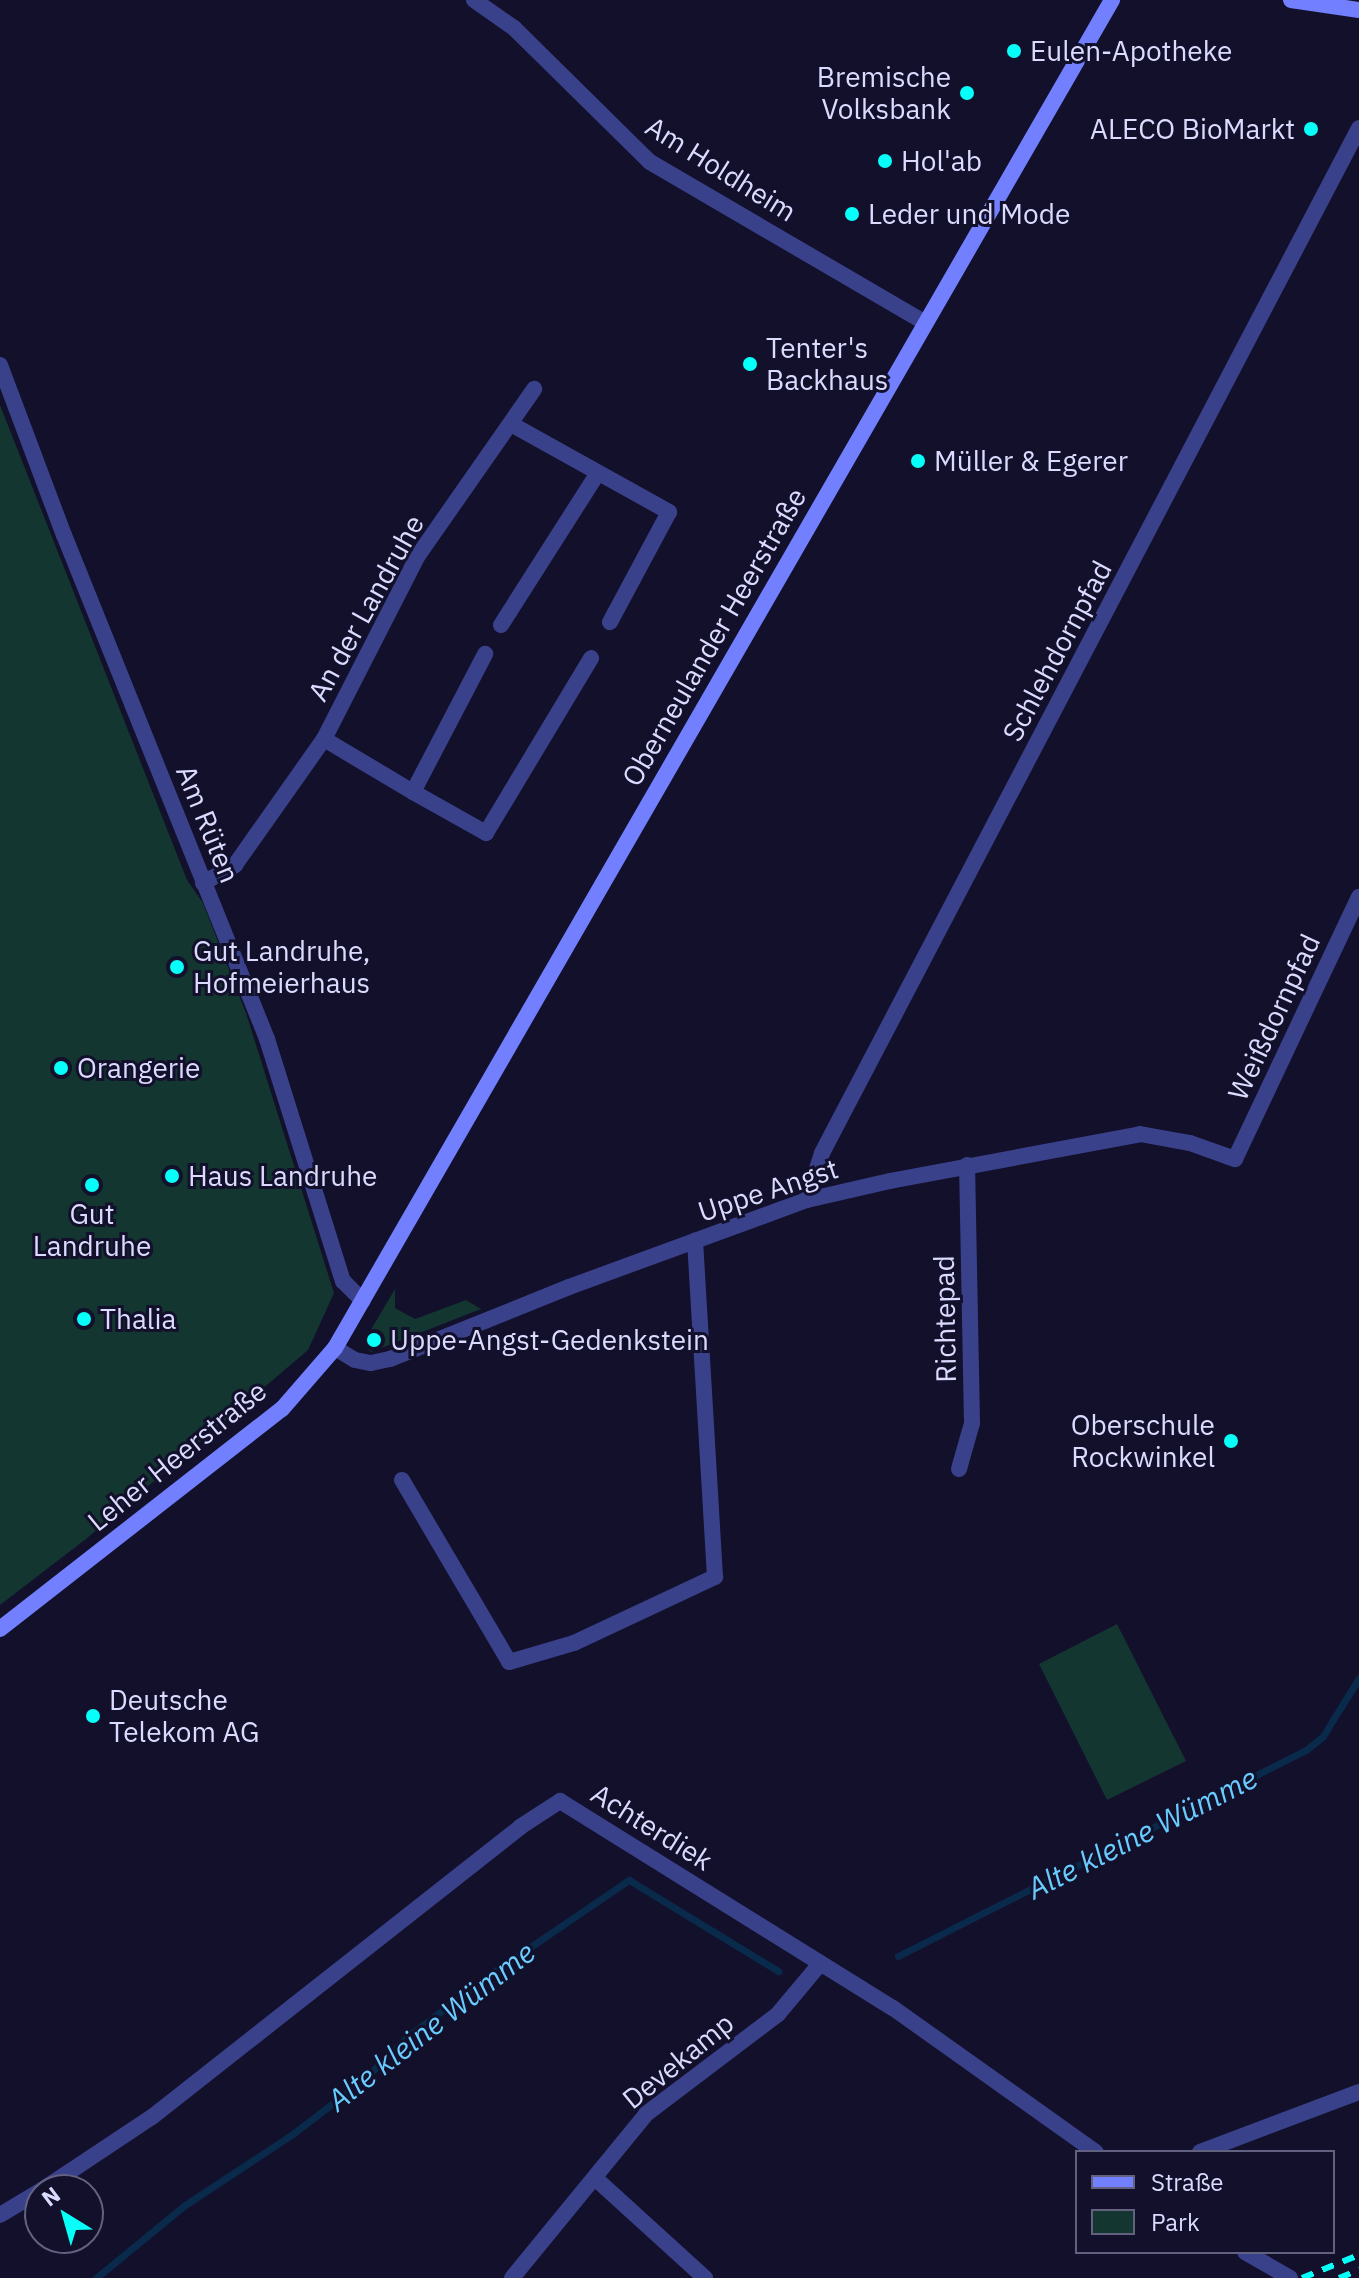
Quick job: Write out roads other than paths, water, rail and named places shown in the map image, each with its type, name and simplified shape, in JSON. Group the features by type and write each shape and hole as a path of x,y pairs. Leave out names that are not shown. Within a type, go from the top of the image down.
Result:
{"main road":[{"name":"Oberneulander Heerstraße","path":"363,1301 1112,0"},
{"path":"1291,0 1359,10"},
{"name":"Leher Heerstraße","path":"0,1629 282,1409 335,1348 363,1301"}],"street":[{"name":"Am Holdheim","path":"474,0 514,28 650,162 925,323"},
{"name":"Schlehdornpfad","path":"807,1200 822,1153 1359,128"},
{"name":"Am Rüten","path":"0,365 267,1039 343,1281 363,1301"},
{"name":"An der Landruhe","path":"203,883 235,865 324,739 417,557 534,389"},
{"path":"511,424 669,512 610,622"},
{"path":"501,625 598,473"},
{"path":"413,792 485,654"},
{"name":"An der Landruhe","path":"324,739 486,833 591,658"},
{"name":"Weißdornpfad","path":"1235,1159 1359,897"},
{"name":"Uppe Angst","path":"335,1348 355,1360 371,1363 390,1359 807,1200 967,1165 1140,1134 1190,1143 1235,1159"},
{"name":"Richtepad","path":"959,1469 972,1423 967,1165"},
{"path":"402,1480 509,1662 574,1643 715,1577 695,1241"},
{"name":"Achterdiek","path":"65,2174 153,2116 520,1827 560,1801 893,2008 1093,2150"},
{"name":"Devekamp","path":"512,2278 646,2114 778,2014 820,1964"},
{"path":"1205,2150 1359,2092"},
{"path":"595,2178 705,2278"},
{"name":"Achterdiek","path":"0,2215 24,2200"},
{"path":"1248,2254 1290,2278"}],"waterway":[{"name":"Alte kleine Wümme","path":"898,1956 1306,1750 1323,1736 1359,1678"},
{"name":"Alte kleine Wümme","path":"96,2278 185,2205 294,2133 363,2080 407,2037 492,1973 629,1880 778,1971"}],"railway":[{"path":"1302,2278 1359,2255"},
{"path":"1339,2278 1359,2270"}],"place":[{"name":"Eulen-Apotheke","path":"1014,51"},
{"name":"Bremische Volksbank","path":"967,93"},
{"name":"ALECO BioMarkt","path":"1311,129"},
{"name":"Hol'ab","path":"885,161"},
{"name":"Leder und Mode","path":"852,214"},
{"name":"Tenter's Backhaus","path":"750,364"},
{"name":"Müller & Egerer","path":"918,461"},
{"name":"Gut Landruhe, Hofmeierhaus","path":"177,967"},
{"name":"Orangerie","path":"61,1068"},
{"name":"Haus Landruhe","path":"172,1176"},
{"name":"Gut Landruhe","path":"92,1185"},
{"name":"Thalia","path":"84,1319"},
{"name":"Uppe-Angst-Gedenkstein","path":"374,1340"},
{"name":"Oberschule Rockwinkel","path":"1231,1441"},
{"name":"Deutsche Telekom AG","path":"93,1716"}]}
